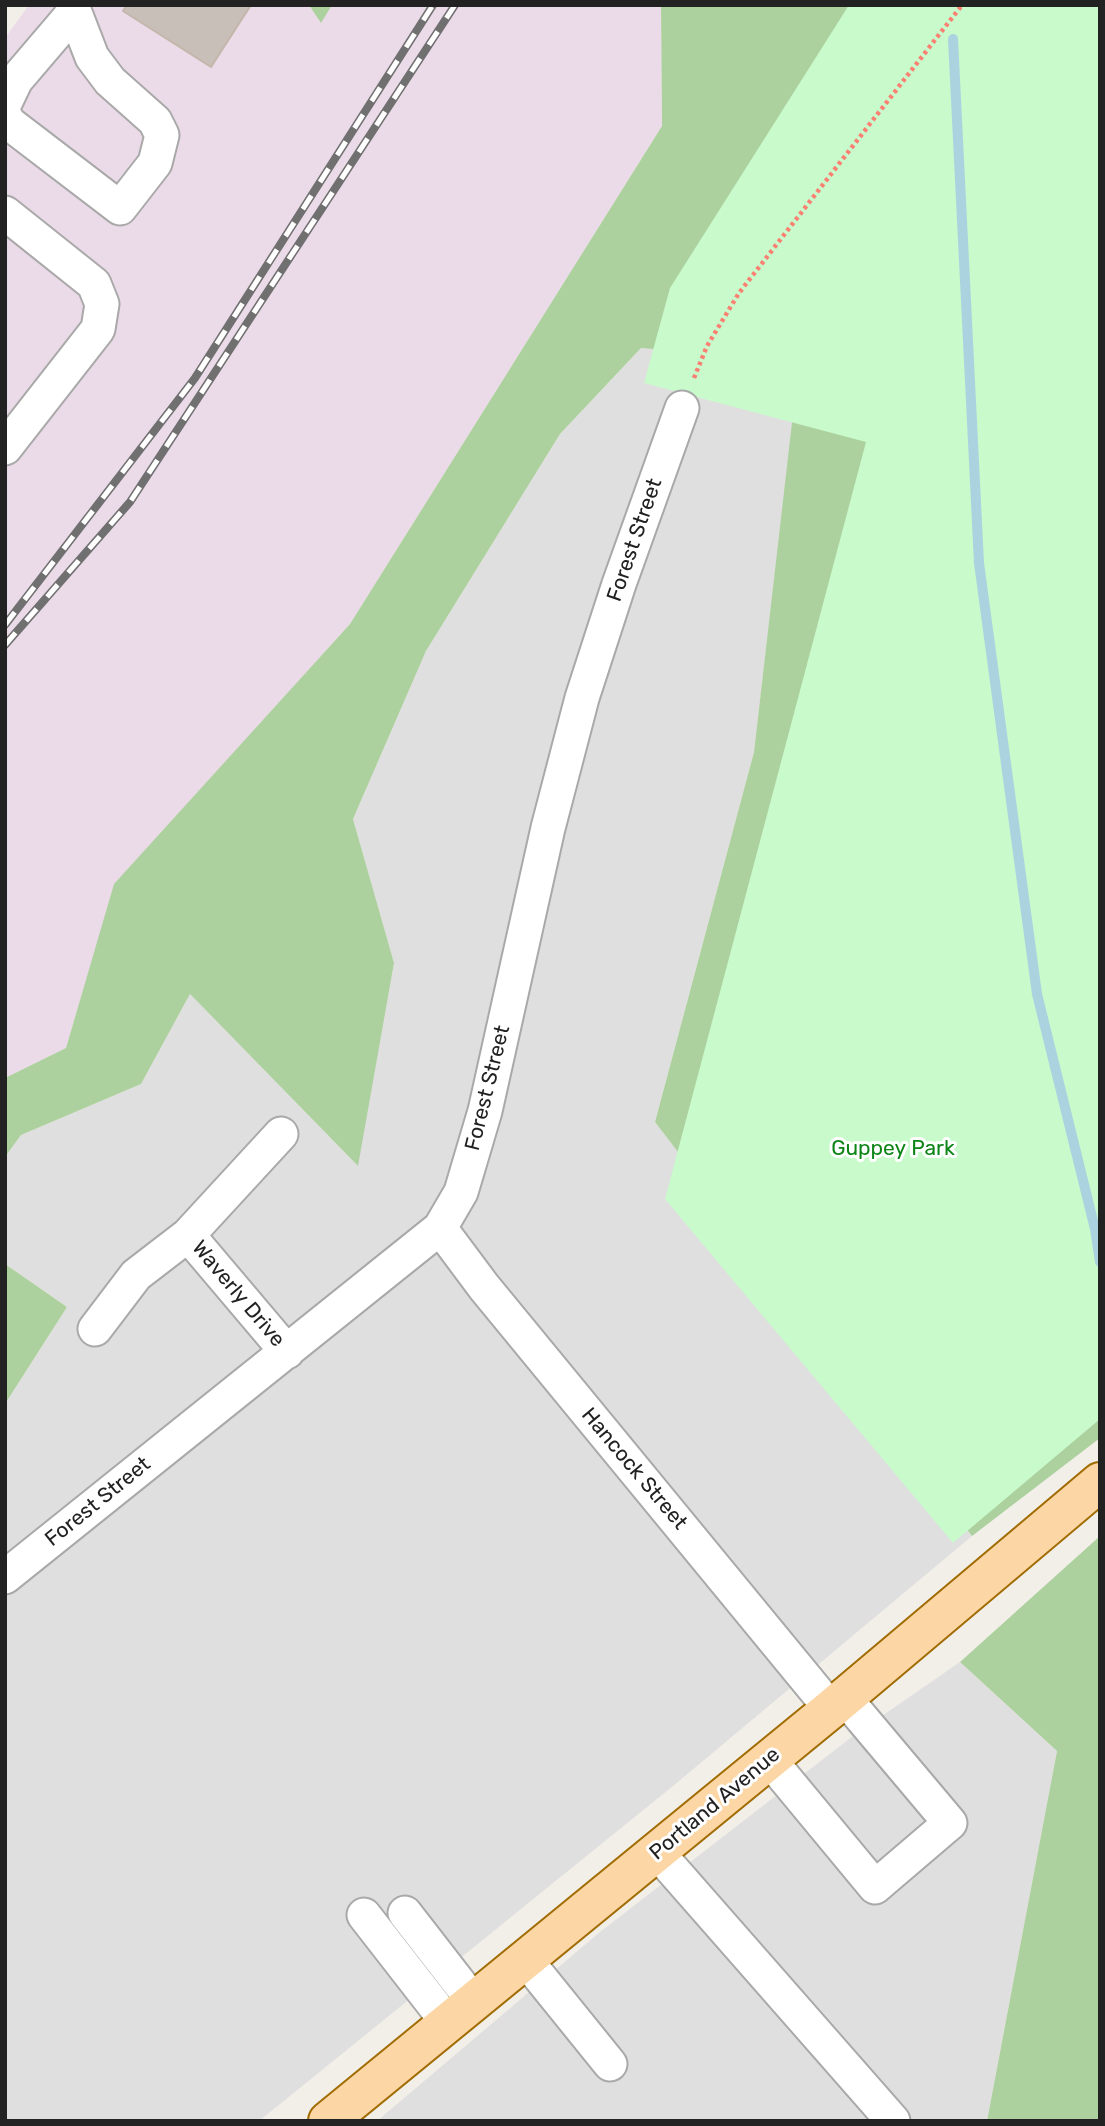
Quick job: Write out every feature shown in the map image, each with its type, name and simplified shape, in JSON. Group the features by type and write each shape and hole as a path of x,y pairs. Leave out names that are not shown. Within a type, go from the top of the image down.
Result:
{"main road":[{"name":"Portland Avenue","path":"328,2121 657,1852 1100,1482"}],"street":[{"path":"5,103 16,80 73,9 92,57 110,80 155,121 162,135 155,163 120,208 9,123 5,116"},
{"path":"5,213 94,284 102,304 98,329 6,446"},
{"name":"Forest Street","path":"5,1577 440,1228 461,1192 485,1111 548,828 582,698 619,584 682,408"},
{"name":"Waverly Drive","path":"95,1329 136,1275 188,1235 281,1133"},
{"name":"Hancock Street","path":"440,1228 484,1287 837,1703 950,1823 875,1887 769,1759"},
{"name":"Waverly Drive","path":"188,1235 287,1352"},
{"path":"657,1852 893,2121"},
{"path":"405,1913 461,2012"},
{"path":"364,1915 461,2012"},
{"path":"526,1960 610,2064"}],"path":[{"path":"682,408 707,346 739,293 962,5"}],"shaded area":[{"path":"29,5 309,5 321,22 332,5 661,5 662,126 350,624 115,884 66,1048 5,1078 5,38"},
{"path":"641,348 800,362 754,752 655,1122 972,1536 673,1786 259,2121 5,2121 5,1404 67,1307 5,1264 5,1157 21,1135 141,1084 190,994 357,1165 394,963 353,819 426,651 560,434"},
{"path":"960,1662 1057,1751 987,2121 377,2121 600,1932 853,1736"}],"green space":[{"path":"309,5 332,5 321,23"},
{"name":"Guppey Park","path":"661,5 1100,5 1100,1438 972,1536 655,1122 754,752 799,362 641,348 560,434 426,651 353,819 394,963 358,1166 190,994 141,1084 21,1135 5,1157 5,1078 66,1048 114,884 350,624 662,126"},
{"name":"Guppey Park","path":"849,5 1100,5 1100,1419 953,1543 665,1199 866,442 644,383 670,288"},
{"path":"5,1264 67,1307 5,1404"},
{"path":"1100,1536 1100,2121 987,2121 1057,1751 960,1662"}],"building":[{"path":"127,5 251,5 211,67 123,11"}],"waterway":[{"path":"953,39 979,563 1037,994 1095,1229 1100,1262"}],"railway":[{"path":"5,625 195,378 433,5"},
{"path":"5,645 130,502 455,5"}]}
